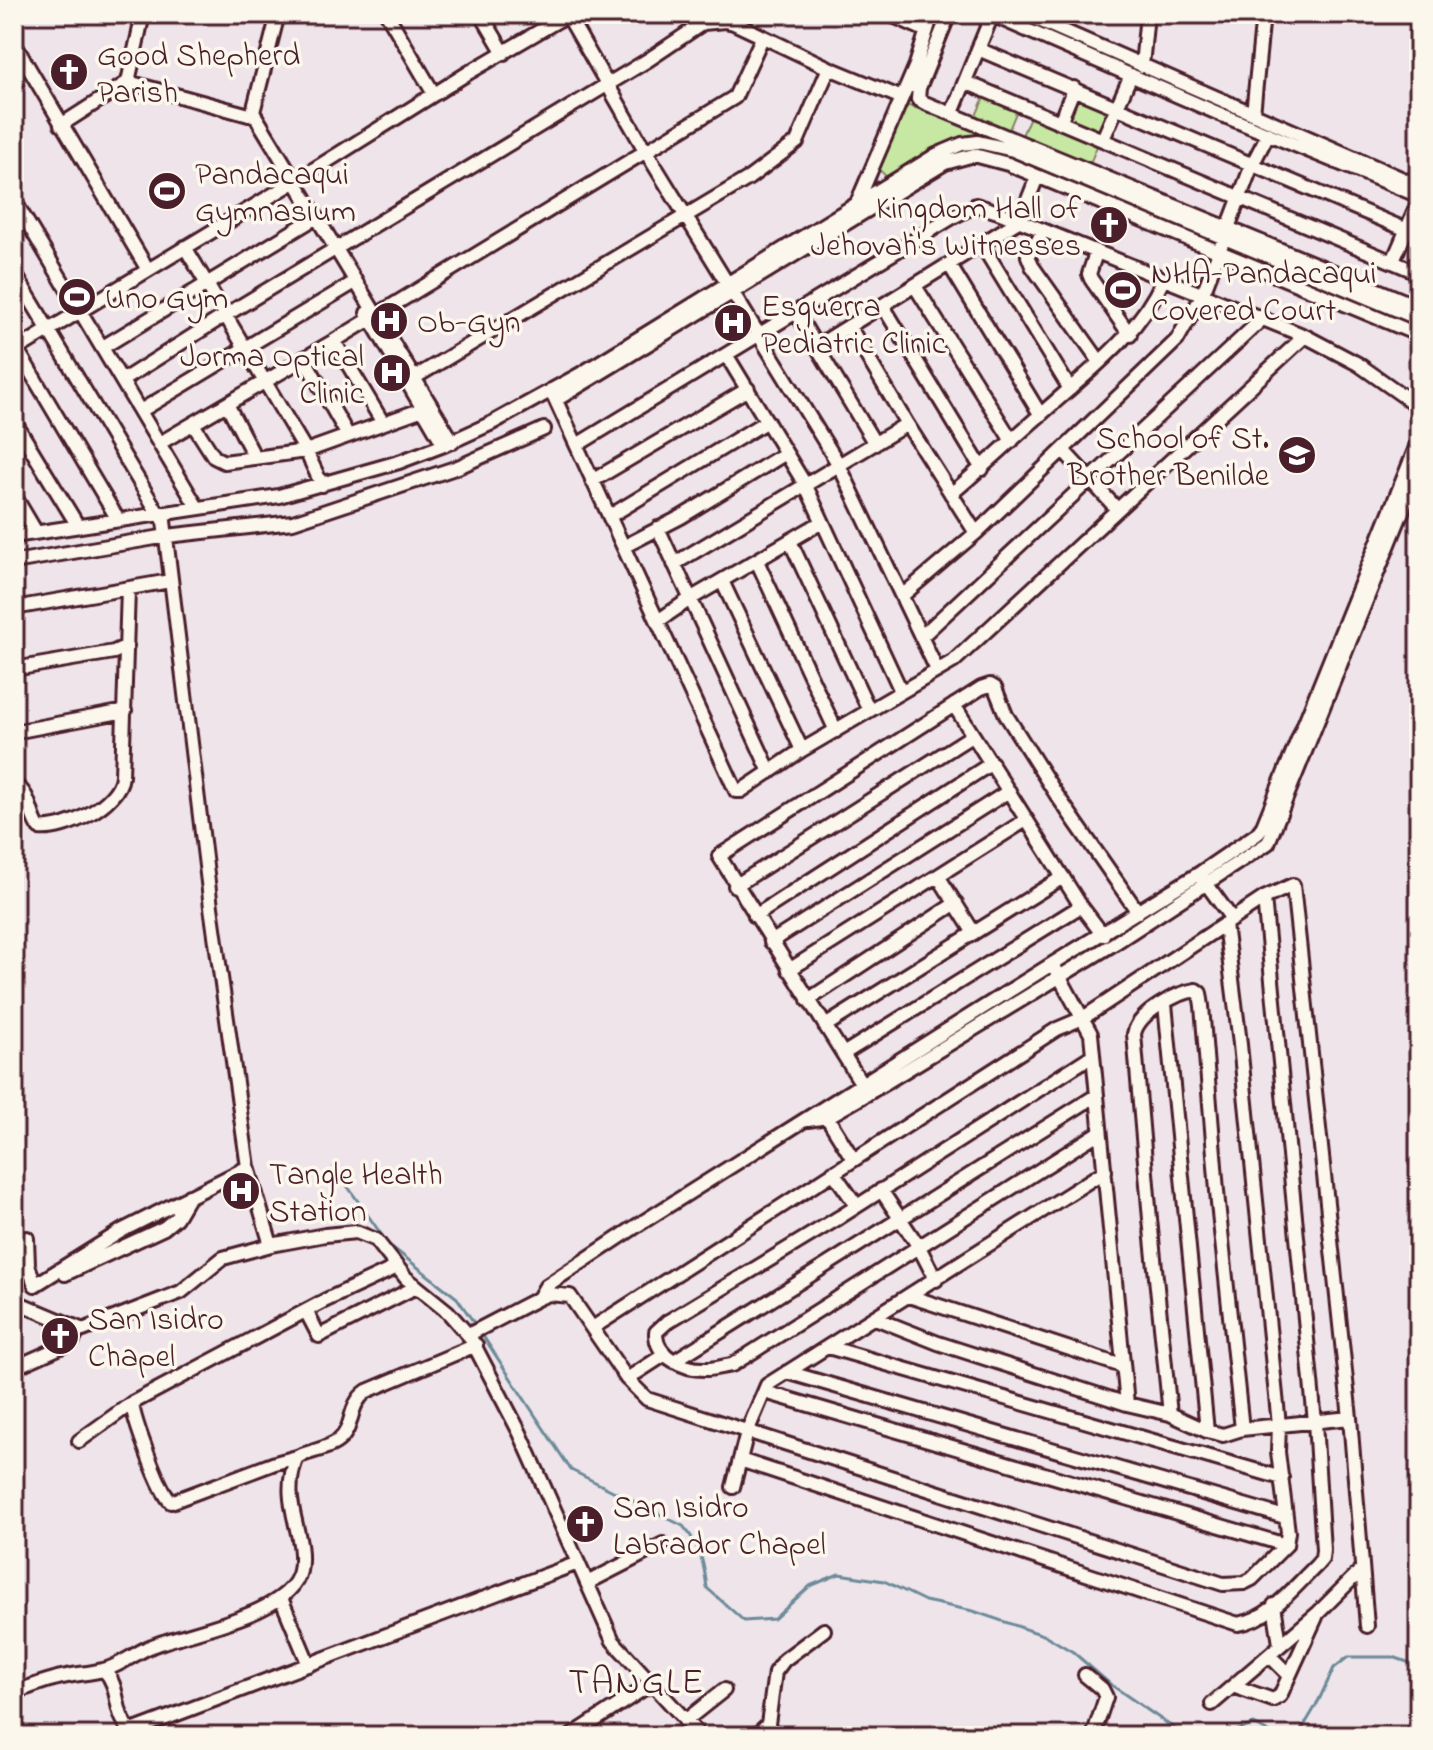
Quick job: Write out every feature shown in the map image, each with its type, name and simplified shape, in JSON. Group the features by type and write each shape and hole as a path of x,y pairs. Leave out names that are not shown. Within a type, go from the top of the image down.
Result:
{"street":[{"path":"61,125 128,82 143,14"},
{"path":"278,14 251,113 448,444"},
{"path":"387,14 434,94"},
{"path":"481,14 504,53"},
{"path":"117,518 15,348 292,184 568,14 645,150 839,465 937,670"},
{"path":"889,14 925,30"},
{"path":"932,14 925,30 914,86 920,101 1227,234"},
{"path":"857,203 902,98 914,86 949,14"},
{"path":"952,113 991,14 1419,198 1393,261"},
{"path":"1025,14 1419,186"},
{"path":"1142,66 1147,14"},
{"path":"1253,114 1263,14"},
{"path":"123,380 703,23 734,23 902,98"},
{"path":"160,443 735,97 762,38"},
{"path":"14,43 148,270"},
{"path":"978,49 1419,235"},
{"path":"411,379 749,178 797,142 829,68"},
{"path":"1103,139 1131,75"},
{"path":"128,82 251,113"},
{"path":"965,82 1419,273"},
{"path":"1060,122 1074,88"},
{"path":"903,595 976,533 1177,340 1202,296 1252,165 1268,134"},
{"path":"835,224 857,203 893,189 936,155 962,144 995,144 1419,309"},
{"path":"14,536 117,518 279,496 399,462 448,444 582,379 893,189 945,163 974,155 1008,164 1419,335"},
{"path":"870,172 893,189"},
{"path":"817,346 1020,220 1037,177"},
{"path":"292,184 310,221 334,251 350,285 374,317"},
{"path":"14,200 142,410 197,507"},
{"path":"577,445 976,205 1305,336 1358,364 1419,407"},
{"path":"103,347 310,221"},
{"path":"1043,231 1028,256 1032,266 1100,362"},
{"path":"982,245 1070,389"},
{"path":"185,247 306,451 322,485"},
{"path":"1096,253 1089,274 1091,279 1130,335"},
{"path":"949,264 1040,414"},
{"path":"14,272 161,513 167,536 170,581 248,1167 271,1245"},
{"path":"951,494 1130,335 1163,280"},
{"path":"142,410 350,285"},
{"path":"915,286 1012,441"},
{"path":"883,306 982,469"},
{"path":"796,312 875,444"},
{"path":"921,637 1261,320"},
{"path":"849,326 976,533"},
{"path":"554,395 736,791 741,791 802,750 970,648 1305,336"},
{"path":"334,341 383,423"},
{"path":"727,356 806,486 901,691"},
{"path":"304,358 347,434"},
{"path":"411,379 423,409 448,444"},
{"path":"592,481 748,389"},
{"path":"227,404 255,458"},
{"path":"193,424 220,462 306,451 423,409"},
{"path":"14,421 78,526"},
{"path":"610,516 767,421"},
{"path":"674,564 907,424"},
{"path":"14,562 167,536 301,520 458,467 544,429"},
{"path":"1309,724 1419,440"},
{"path":"1063,450 1117,509"},
{"path":"625,546 786,453"},
{"path":"539,1298 546,1286 803,1120 865,1089 1061,977 1203,879 1257,834 1309,724 1419,470"},
{"path":"14,495 36,532"},
{"path":"658,621 822,522"},
{"path":"658,528 770,772"},
{"path":"790,541 869,710"},
{"path":"757,561 836,731"},
{"path":"14,608 170,581"},
{"path":"722,581 802,750"},
{"path":"14,785 20,787 27,797 33,820 39,828 46,829 82,818 106,804 121,783 128,589"},
{"path":"14,669 114,652 127,646"},
{"path":"865,1089 719,856 990,685 995,688 1006,715 1056,794 1138,912"},
{"path":"954,705 1081,906 1103,935"},
{"path":"14,732 125,711"},
{"path":"735,886 973,735"},
{"path":"755,916 992,763"},
{"path":"771,942 1009,791"},
{"path":"789,970 1026,820"},
{"path":"938,876 974,933"},
{"path":"825,1026 1063,877"},
{"path":"803,1120 827,1117 1052,964 1138,912 1203,879"},
{"path":"570,1271 570,1296 627,1379 647,1399 1223,1584 1244,1583 1252,1579 1286,1545 1288,1532 1228,921 1203,879"},
{"path":"594,1327 1057,1029 1083,1018 1264,898 1293,885 1350,1418 1367,1626"},
{"path":"740,1460 1238,1624 1251,1622 1274,1605 1322,1559 1315,1422 1264,898"},
{"path":"808,1000 956,903"},
{"path":"843,1054 1081,906"},
{"path":"1052,964 1091,1034 1127,1404"},
{"path":"1170,1414 1134,1034 1140,1019 1148,1011 1196,990 1200,993 1242,1429"},
{"path":"1165,1004 1207,1431"},
{"path":"1093,1055 662,1326 656,1332 656,1338 669,1358 703,1370 732,1365 1100,1132"},
{"path":"627,1379 669,1358 1097,1095"},
{"path":"827,1117 853,1159"},
{"path":"79,1330 16,1301 35,1285 164,1228 176,1218 190,1195 248,1167"},
{"path":"733,1487 747,1432 767,1385 1105,1171"},
{"path":"833,1172 857,1206"},
{"path":"881,1190 919,1247 936,1280"},
{"path":"18,1366 72,1342 79,1330 181,1292 223,1258 271,1245 356,1232 376,1240 416,1287 476,1334 613,1641 700,1736"},
{"path":"27,1238 28,1265 35,1285"},
{"path":"79,1441 132,1403 306,1311 397,1267"},
{"path":"306,1311 319,1336 416,1287"},
{"path":"132,1403 160,1485 171,1502 336,1443 343,1437 354,1404 367,1391 539,1298 549,1294 570,1296"},
{"path":"909,1296 1122,1366"},
{"path":"875,1318 938,1343 1127,1404 1170,1414 1223,1435 1242,1429 1350,1418"},
{"path":"828,1347 1282,1478"},
{"path":"787,1372 1285,1517"},
{"path":"765,1392 1286,1545"},
{"path":"14,1693 55,1678 104,1670 139,1651 255,1611 281,1598 300,1570 298,1538 289,1497 297,1457"},
{"path":"587,1583 663,1544"},
{"path":"104,1670 113,1679 124,1725 132,1731 578,1563"},
{"path":"1212,1704 1318,1613 1361,1570"},
{"path":"281,1598 309,1665"},
{"path":"1274,1605 1280,1644"},
{"path":"1233,1686 1273,1700 1280,1696 1318,1613"},
{"path":"755,1736 770,1730 778,1666 824,1630"},
{"path":"1269,1655 1289,1675"},
{"path":"1085,1675 1102,1689 1106,1697 1093,1736"},
{"path":"571,1736 651,1684"},
{"path":"685,1721 724,1690"}],"green space":[{"path":"985,95 1018,108 1008,132 975,118"},
{"path":"1075,95 1112,108 1101,134 1068,120 1067,114"},
{"path":"903,104 996,134 1023,150 994,139 976,137 887,177 876,167"},
{"path":"1031,114 1099,141 1089,166 1021,138"},
{"path":"991,146 1141,207 1142,213 1135,214 981,151 931,160 948,150"}],"waterway":[{"path":"334,1167 388,1244 457,1298 477,1327"},
{"path":"481,1333 571,1470 683,1526 694,1540 700,1555 707,1588 744,1621 774,1619 810,1586 839,1574 884,1581 925,1601 973,1611 1046,1636 1073,1652 1110,1684 1175,1729 1192,1736"},
{"path":"1298,1736 1334,1668 1348,1657 1393,1657 1419,1666"},
{"path":"1224,1736 1254,1724 1276,1736"}],"place":[{"name":"Good Shepherd Parish","path":"69,72"},
{"name":"Pandacaqui Gymnasium","path":"167,191"},
{"name":"Kingdom Hall of Jehovah's Witnesses","path":"1109,225"},
{"name":"NHA-Pandacaqui Covered Court","path":"1123,290"},
{"name":"Uno Gym","path":"77,297"},
{"name":"Ob-Gyn","path":"389,321"},
{"name":"Esguerra Pediatric Clinic","path":"733,323"},
{"name":"Jorma Optical Clinic","path":"392,373"},
{"name":"School of St. Brother Benilde","path":"1297,455"},
{"name":"Tangle Health Station","path":"241,1191"},
{"name":"San Isidro Chapel","path":"60,1336"},
{"name":"San Isidro Labrador Chapel","path":"585,1524"}],"district":[{"name":"TANGLE","path":"637,1680"}]}
